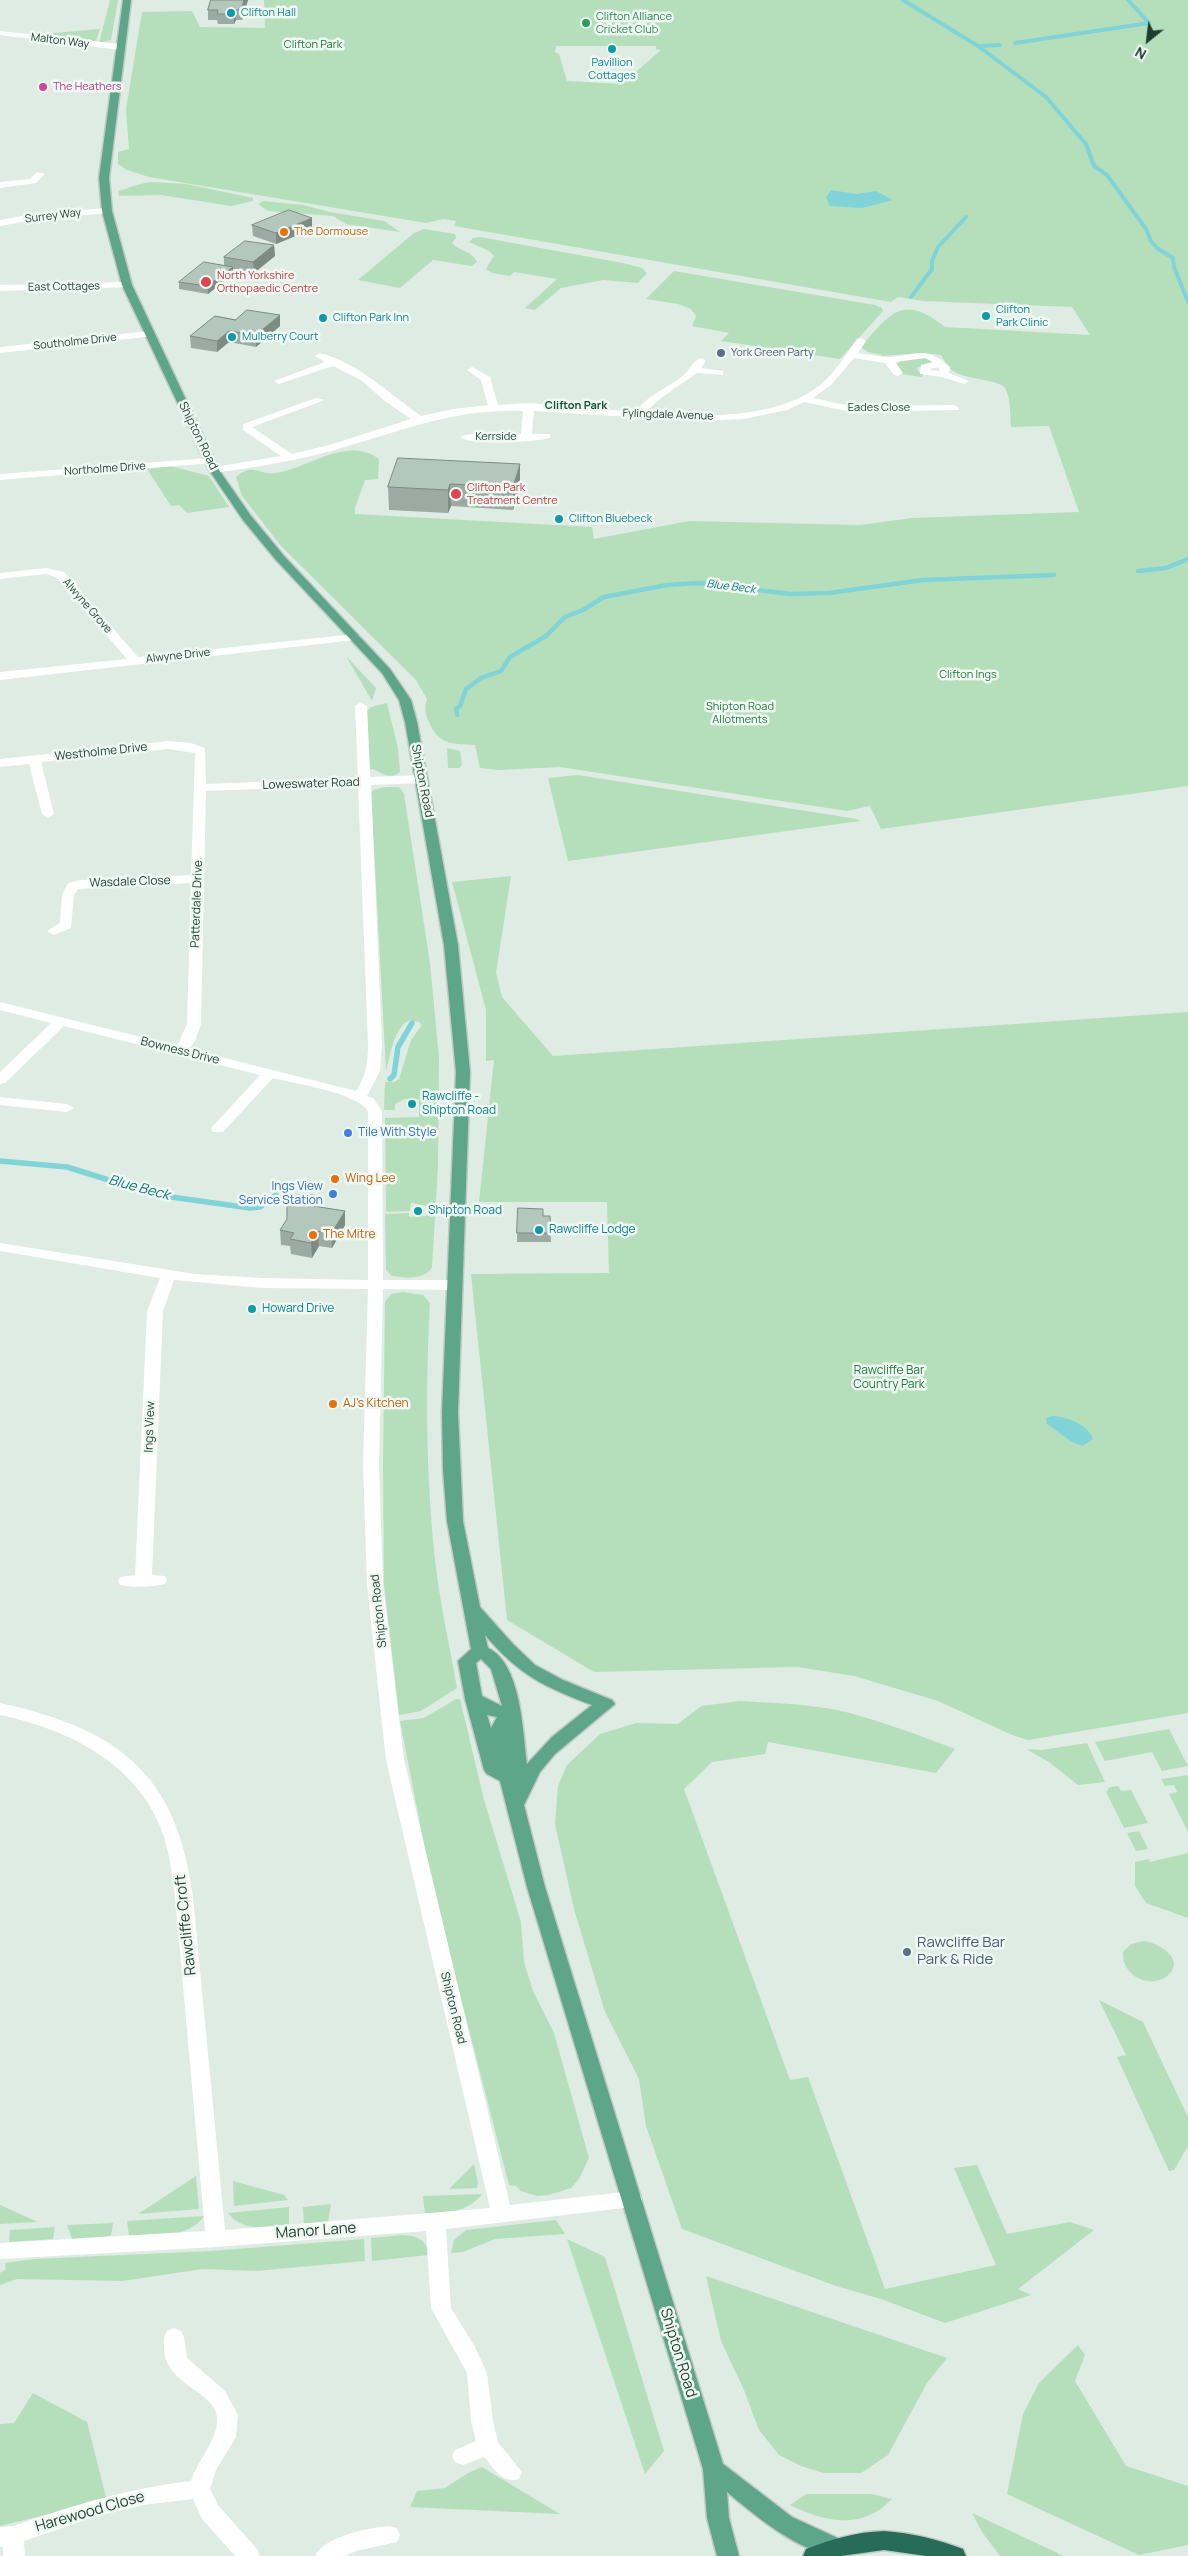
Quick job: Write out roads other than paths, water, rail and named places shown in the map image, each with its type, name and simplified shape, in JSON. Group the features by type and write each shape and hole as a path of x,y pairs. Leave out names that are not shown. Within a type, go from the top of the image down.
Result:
{"highway":[{"path":"824,2552 878,2540 907,2541 935,2548 954,2556"}],"main road":[{"name":"Shipton Road","path":"127,0 105,162 107,211 128,285 212,466 247,518 280,558 386,671 405,700 422,779 451,945 463,1072 450,1412 455,1522 480,1651"},
{"path":"472,1609 512,1654 529,1668 572,1691 606,1704 584,1719 552,1746 534,1768 516,1802"},
{"path":"474,1699 492,1710 512,1714 494,1659 480,1651 467,1661 474,1699 493,1770 508,1777"},
{"name":"Shipton Road","path":"512,1714 500,1724 499,1730 508,1777 516,1802 536,1887 714,2468 718,2518 728,2556"},
{"path":"714,2468 781,2523 824,2552"}],"street":[{"name":"Malton Way","path":"0,33 120,47"},
{"path":"0,185 33,181 40,174"},
{"name":"Surrey Way","path":"0,223 39,216 107,211"},
{"name":"East Cottages","path":"0,288 128,285"},
{"name":"Southolme Drive","path":"0,350 150,334"},
{"name":"Fylingdale Avenue","path":"212,466 290,457 335,446 418,419 452,412 494,407 529,406 694,417 747,415 778,409 804,399 818,391 852,355 861,341"},
{"path":"852,355 883,359 933,357 940,369 964,381"},
{"path":"320,356 364,378 390,400 418,419"},
{"path":"883,359 898,373"},
{"path":"279,381 333,363"},
{"path":"639,414 644,405 682,382 699,365 719,373"},
{"path":"472,370 486,379 494,407"},
{"name":"Eades Close","path":"804,399 851,409 954,408"},
{"path":"290,457 247,428 248,424 320,400"},
{"name":"Kerrside","path":"526,437 529,406"},
{"name":"Kerrside","path":"465,437 486,439 546,436"},
{"name":"Northolme Drive","path":"0,477 212,466"},
{"name":"Alwyne Grove","path":"0,576 46,571 60,574 135,661"},
{"name":"Alwyne Drive","path":"0,676 355,637"},
{"path":"360,1096 370,1083 375,1067 375,1025 362,782 361,706"},
{"name":"Westholme Drive","path":"0,763 168,745 191,747 201,751"},
{"name":"Patterdale Drive","path":"180,1052 188,1041 194,1024 201,751"},
{"path":"34,760 48,814"},
{"name":"Loweswater Road","path":"201,788 422,779"},
{"name":"Wasdale Close","path":"66,925 68,895 73,886 81,884 198,879"},
{"path":"54,932 66,925 80,930"},
{"name":"Bowness Drive","path":"0,1006 360,1096"},
{"path":"0,1080 61,1021"},
{"path":"218,1129 269,1074"},
{"name":"Shipton Road","path":"360,1096 368,1101 376,1117 376,1284 371,1465 374,1566 395,1760 417,1861 502,2215"},
{"path":"0,1101 68,1108"},
{"path":"0,1247 168,1276 262,1283 454,1285"},
{"name":"Ings View","path":"126,1581 151,1580 155,1311 168,1276"},
{"name":"Rawcliffe Croft","path":"0,1709 53,1722 83,1734 117,1757 139,1779 157,1802 169,1825 179,1859 184,1897 216,2239"},
{"name":"Manor Lane","path":"0,2251 216,2239 436,2222 632,2199"},
{"path":"436,2222 441,2308 450,2327 468,2353 477,2373 482,2421 488,2446 511,2472"},
{"path":"174,2337 176,2361 185,2374 215,2393 224,2410 228,2424 225,2439 207,2465 199,2489 210,2512 249,2556"},
{"path":"462,2456 488,2446"},
{"name":"Harewood Close","path":"9,2542 97,2507 134,2498 199,2489"},
{"path":"326,2556 341,2546 361,2538 390,2536"}],"water":[{"path":"831,190 856,194 876,191 893,200 862,208 830,206 826,197"},
{"path":"1053,1416 1076,1422 1091,1434 1093,1439 1083,1446 1072,1442 1047,1424 1046,1418"}],"waterway":[{"path":"903,0 978,46"},
{"path":"1015,43 1149,23 1128,0"},
{"path":"978,46 1000,45"},
{"path":"978,46 1046,97 1086,144 1094,166 1107,175 1146,229 1151,241 1157,248 1173,258 1174,267 1188,302"},
{"path":"911,297 932,269 932,261 938,247 966,217"},
{"name":"Blue Beck","path":"1138,571 1166,568 1188,559"},
{"name":"Blue Beck","path":"457,715 456,709 460,706 466,689 481,678 501,671 510,657 546,636 565,617 583,610 604,597 667,585 699,583 791,594 829,593 923,580 1054,575"},
{"name":"Blue Beck","path":"390,1079 394,1075 398,1047 412,1023"},
{"name":"Blue Beck","path":"0,1161 67,1167 157,1195 250,1208 260,1207 276,1195"}],"place":[{"name":"Clifton Hall","path":"231,13"},
{"name":"Clifton Alliance Cricket Club","path":"586,23"},
{"name":"Pavillion Cottages","path":"612,49"},
{"name":"The Heathers","path":"43,87"},
{"name":"The Dormouse","path":"284,232"},
{"name":"North Yorkshire Orthopaedic Centre","path":"206,282"},
{"name":"Clifton Park Clinic","path":"986,316"},
{"name":"Clifton Park Inn","path":"323,318"},
{"name":"Mulberry Court","path":"232,337"},
{"name":"York Green Party","path":"721,353"},
{"name":"Clifton Park Treatment Centre","path":"456,494"},
{"name":"Clifton Bluebeck","path":"559,519"},
{"name":"Rawcliffe - Shipton Road","path":"412,1104"},
{"name":"Tile With Style","path":"348,1133"},
{"name":"Wing Lee","path":"335,1179"},
{"name":"Ings View Service Station","path":"333,1194"},
{"name":"Shipton Road","path":"418,1211"},
{"name":"Rawcliffe Lodge","path":"539,1230"},
{"name":"The Mitre","path":"313,1235"},
{"name":"Howard Drive","path":"252,1309"},
{"name":"AJ's Kitchen","path":"333,1404"},
{"name":"Rawcliffe Bar Park & Ride","path":"907,1952"}],"district":[{"name":"Clifton Park","path":"576,406"}],"park label":[{"name":"Clifton Ings","path":"968,675"},
{"name":"Shipton Road Allotments","path":"740,713"},
{"name":"Rawcliffe Bar Country Park","path":"889,1378"}]}
